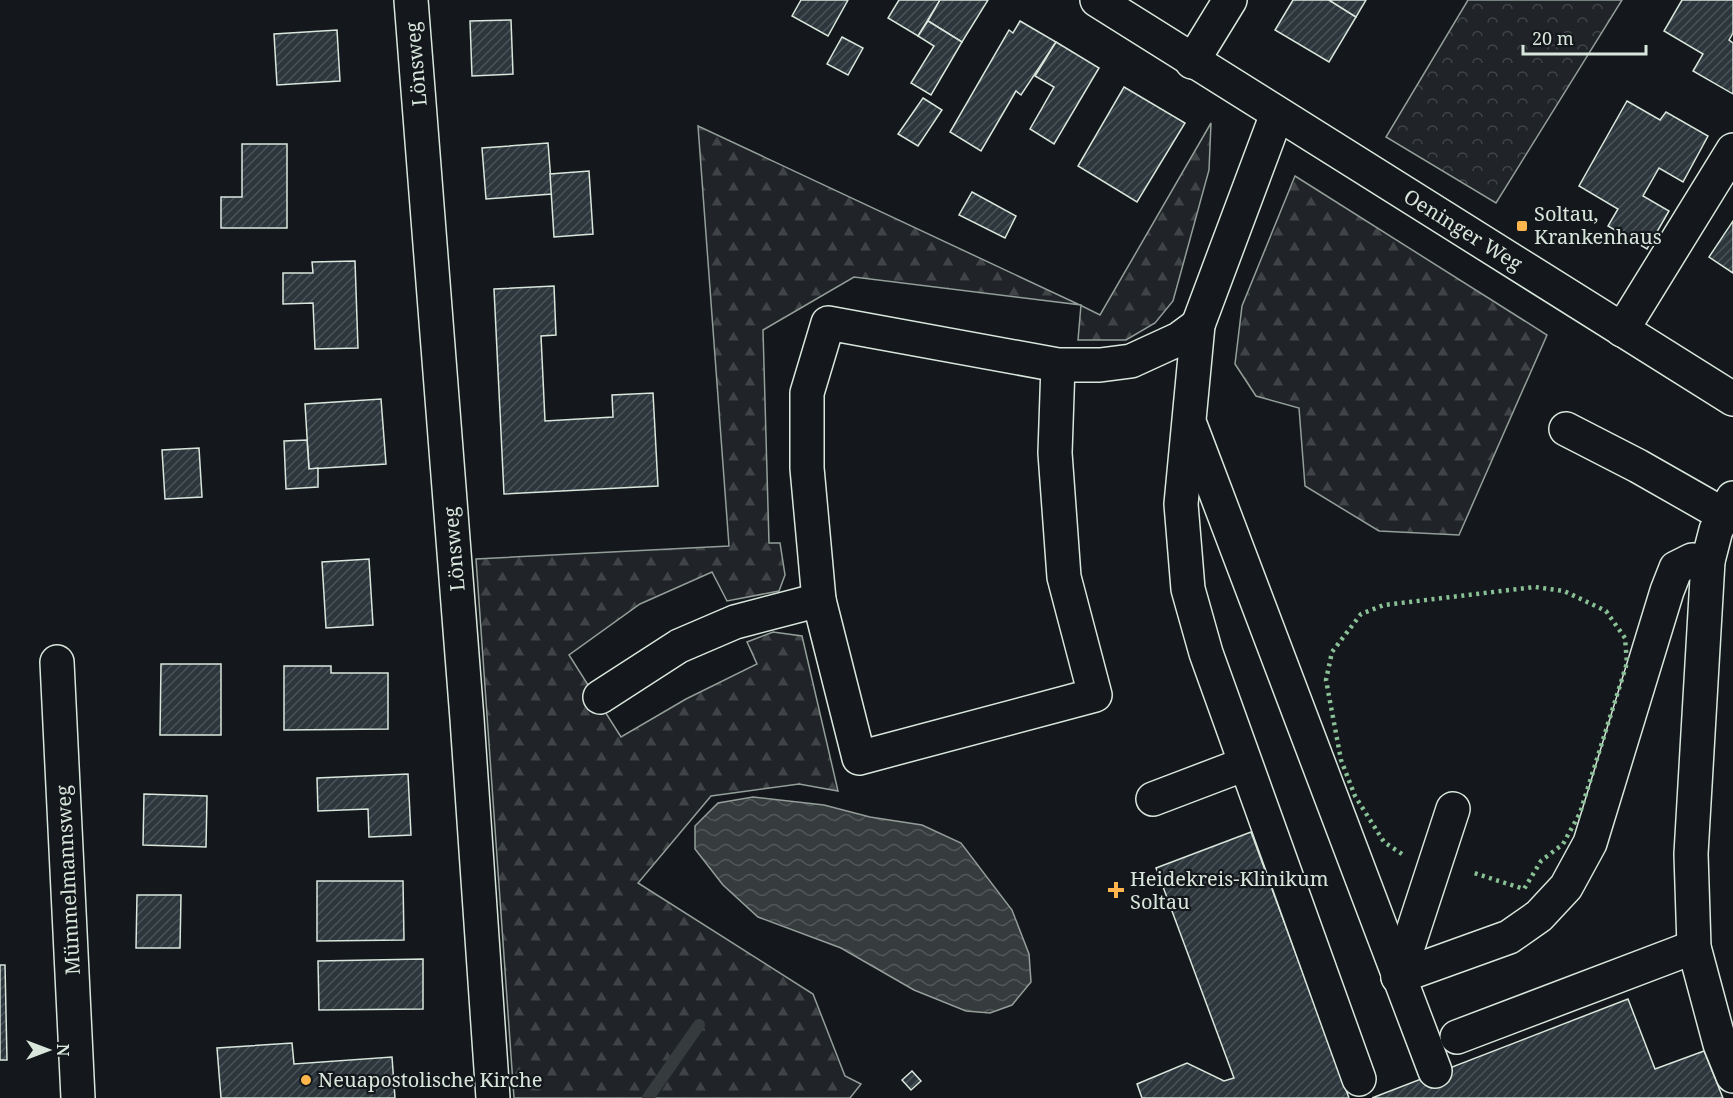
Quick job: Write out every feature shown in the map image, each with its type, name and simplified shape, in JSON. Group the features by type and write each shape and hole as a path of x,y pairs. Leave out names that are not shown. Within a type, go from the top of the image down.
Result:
{"street":[{"name":"Lönsweg","path":"411,0 467,719 493,1098"},
{"name":"Oeninger Weg","path":"1097,0 1192,62 1733,399"},
{"path":"1192,62 1230,0"},
{"path":"1277,114 1198,325 1180,504 1188,589 1206,653 1359,1079"},
{"path":"1622,330 1733,150"},
{"path":"1058,365 1055,453 1064,577 1095,695 859,758 819,600 807,468 807,393 828,322 1058,365 1100,365 1131,361 1179,339 1198,325"},
{"path":"1188,420 1435,1071"},
{"path":"1566,429 1638,466 1729,506 1716,530 1708,561 1691,854 1694,947 1720,1044 1733,1076"},
{"path":"1398,978 1509,937 1539,916 1566,887 1590,843 1676,568 1692,560 1708,561"},
{"path":"600,697 679,646 735,622 819,600"},
{"name":"Mümmelmannsweg","path":"57,662 78,1098"},
{"path":"1153,799 1245,764"},
{"path":"1398,978 1453,809"},
{"path":"1456,1037 1694,947"}],"green space":[{"path":"1468,0 1622,0 1496,203 1386,137"},
{"path":"1211,123 1209,170 1173,301 1155,323 1126,340 1078,340 1081,306 1100,315"},
{"path":"698,126 1079,305 854,277 763,330 769,543 780,543 785,575 779,591 727,601 712,572 640,604 569,655 621,737 686,699 757,664 747,642 773,632 802,636 838,791 799,784 711,796 638,883 813,994 845,1076 861,1084 850,1098 514,1098 476,559 729,546"},
{"path":"1295,176 1547,335 1459,535 1379,531 1305,486 1299,408 1256,396 1235,364 1242,306"}],"water":[{"path":"753,797 824,805 870,817 922,825 961,843 1012,910 1029,954 1031,982 1012,1005 990,1013 966,1011 914,990 841,948 758,917 723,885 695,849 695,826 718,803"}],"building":[{"path":"801,0 848,0 828,36 792,16"},
{"path":"899,0 940,0 918,36 888,18"},
{"path":"940,0 988,0 962,42 928,21"},
{"path":"1293,0 1329,0 1356,17 1329,62 1275,30"},
{"path":"1329,0 1366,0 1356,17"},
{"path":"1682,0 1733,0 1733,33 1729,40 1733,43 1733,94 1693,71 1703,54 1664,31"},
{"path":"511,20 513,74 472,76 470,21"},
{"path":"928,21 962,42 931,95 911,83 934,46 918,36"},
{"path":"1020,21 1056,42 1021,95 1016,91 981,151 950,132 1009,30 1013,33"},
{"path":"337,30 340,81 277,85 274,34"},
{"path":"842,37 863,48 848,75 827,64"},
{"path":"1056,42 1099,68 1054,144 1030,129 1054,87 1035,76"},
{"path":"1124,87 1185,123 1137,202 1078,166"},
{"path":"923,98 942,110 918,146 898,134"},
{"path":"1627,101 1660,120 1666,112 1708,136 1683,182 1659,168 1643,196 1669,211 1647,249 1608,226 1618,209 1579,186"},
{"path":"548,143 552,194 486,199 482,148"},
{"path":"242,144 287,144 287,228 221,228 221,197 242,197"},
{"path":"589,171 593,234 554,237 550,174"},
{"path":"972,192 1016,216 1005,238 959,215"},
{"path":"1733,221 1733,273 1709,257"},
{"path":"355,261 358,348 315,349 313,303 283,304 283,273 313,273 312,262"},
{"path":"554,286 556,335 541,336 545,421 613,417 612,395 653,393 658,486 504,494 494,289"},
{"path":"381,399 386,464 309,469 305,404"},
{"path":"307,440 309,469 318,468 318,487 286,489 284,441"},
{"path":"199,448 202,497 165,499 162,450"},
{"path":"369,559 373,625 326,628 322,562"},
{"path":"161,664 221,664 221,735 160,735"},
{"path":"284,666 331,666 331,673 388,673 388,729 284,730"},
{"path":"408,774 411,835 369,837 368,809 318,811 317,778"},
{"path":"144,794 207,796 206,847 143,845"},
{"path":"1251,832 1349,1098 1142,1098 1137,1084 1187,1063 1224,1081 1234,1078 1156,868"},
{"path":"317,881 403,881 404,940 317,941"},
{"path":"137,895 181,895 180,948 136,948"},
{"path":"423,959 423,1009 319,1010 318,961"},
{"path":"0,965 5,965 7,1060 0,1060"},
{"path":"1628,999 1655,1069 1704,1051 1723,1098 1372,1098"},
{"name":"Neuapostolische Kirche","path":"292,1043 294,1064 392,1057 395,1098 221,1098 217,1048"},
{"path":"912,1071 921,1081 911,1090 902,1080"}],"waterway":[{"path":"648,1098 699,1025"}],"hedge":[{"path":"1402,854 1384,842 1355,796 1341,760 1326,680 1332,652 1361,614 1384,605 1535,587 1564,591 1606,611 1625,638 1627,663 1580,813 1563,844 1541,861 1524,889 1474,873"}],"place":[{"name":"Soltau, Krankenhaus","path":"1522,226"},
{"name":"Heidekreis-Klinikum Soltau","path":"1116,890"},
{"name":"Neuapostolische Kirche","path":"306,1080"}]}
